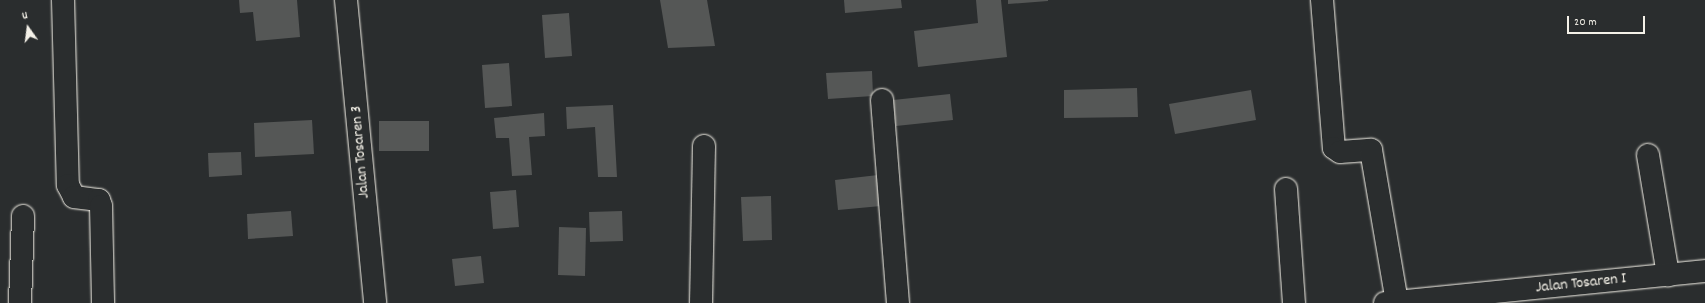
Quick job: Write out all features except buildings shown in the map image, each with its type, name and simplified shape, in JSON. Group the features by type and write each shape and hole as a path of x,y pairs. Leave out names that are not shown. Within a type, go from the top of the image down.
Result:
{"street":[{"path":"63,0 68,185 74,196 99,200 101,206 104,303"},
{"name":"Jalan Tosaren 3","path":"346,0 375,303"},
{"path":"1322,0 1334,148 1340,152 1371,150 1391,302"},
{"path":"882,100 898,303"},
{"path":"701,303 704,146"},
{"path":"1648,155 1668,275"},
{"path":"1286,189 1294,303"},
{"path":"20,303 23,216"},
{"name":"Jalan Tosaren I","path":"1391,302 1705,271"}]}
